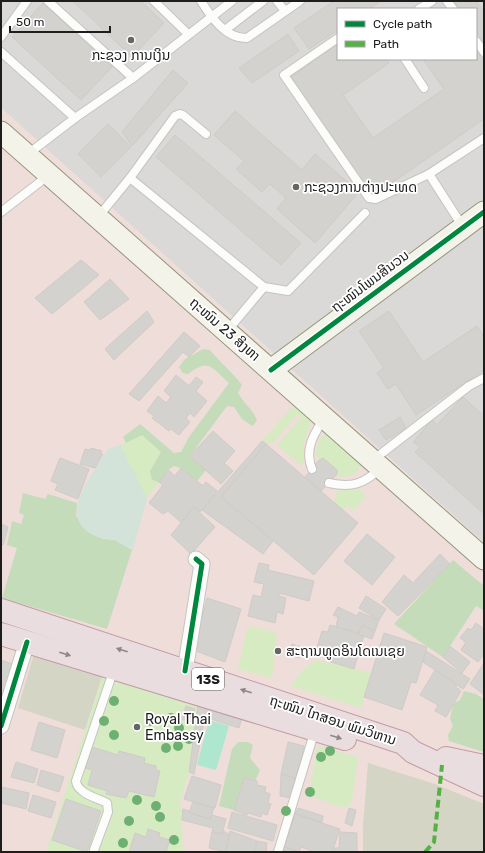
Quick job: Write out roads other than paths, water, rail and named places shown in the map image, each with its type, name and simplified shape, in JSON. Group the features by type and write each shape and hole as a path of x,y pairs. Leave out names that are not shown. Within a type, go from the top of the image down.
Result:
{"highway":[{"name":"ຖະໜົນ ໄກສອນ ພົມວິຫານ","path":"1,610 185,671 307,722"},
{"name":"ຖະໜົນ ໄກສອນ ພົມວິຫານ","path":"1,634 114,669 307,722 403,743 413,752"},
{"name":"13S","path":"413,752 484,766"},
{"name":"13S","path":"413,752 484,785"}],"main road":[{"name":"ຖະໜົນ 23 ສິງຫາ","path":"1,132 484,559"},
{"name":"ຖະໜົນໂພນສີນວນ","path":"271,370 484,212"}],"street":[{"path":"185,671 202,564 196,559"},
{"path":"1,726 27,642"}],"lane":[{"path":"1,37 27,1"},
{"path":"48,1 133,78"},
{"path":"154,1 188,34"},
{"path":"201,1 211,17 225,30 238,38 247,38 300,1"},
{"path":"27,155 75,118 133,78 232,1"},
{"path":"225,30 264,1"},
{"path":"277,1 285,11"},
{"path":"421,8 432,1"},
{"path":"337,39 284,75 290,86 369,198 376,199 429,174 484,138"},
{"path":"477,42 484,52"},
{"path":"1,52 75,118"},
{"path":"406,60 424,88"},
{"path":"98,218 130,178 175,116 180,114 184,115 206,134"},
{"path":"1,212 49,174"},
{"path":"429,174 463,227"},
{"path":"130,178 264,286 288,291 365,213"},
{"path":"227,331 264,286"},
{"path":"329,483 339,486 360,484 369,479 377,464 469,386 484,378"},
{"path":"312,469 309,449 313,437 324,417"},
{"path":"94,850 108,812 108,806 106,803 80,790 76,781 114,669"},
{"path":"278,852 307,722"}],"place":[{"name":"ກະຊວງ ການເງິນ","path":"131,40"},
{"name":"ກະຊວງການຕ່າງປະເທດ","path":"296,187"},
{"name":"ສະຖານທູດອິນໂດເນເຊຍ","path":"278,651"},
{"name":"Royal Thai Embassy","path":"137,727"}]}
